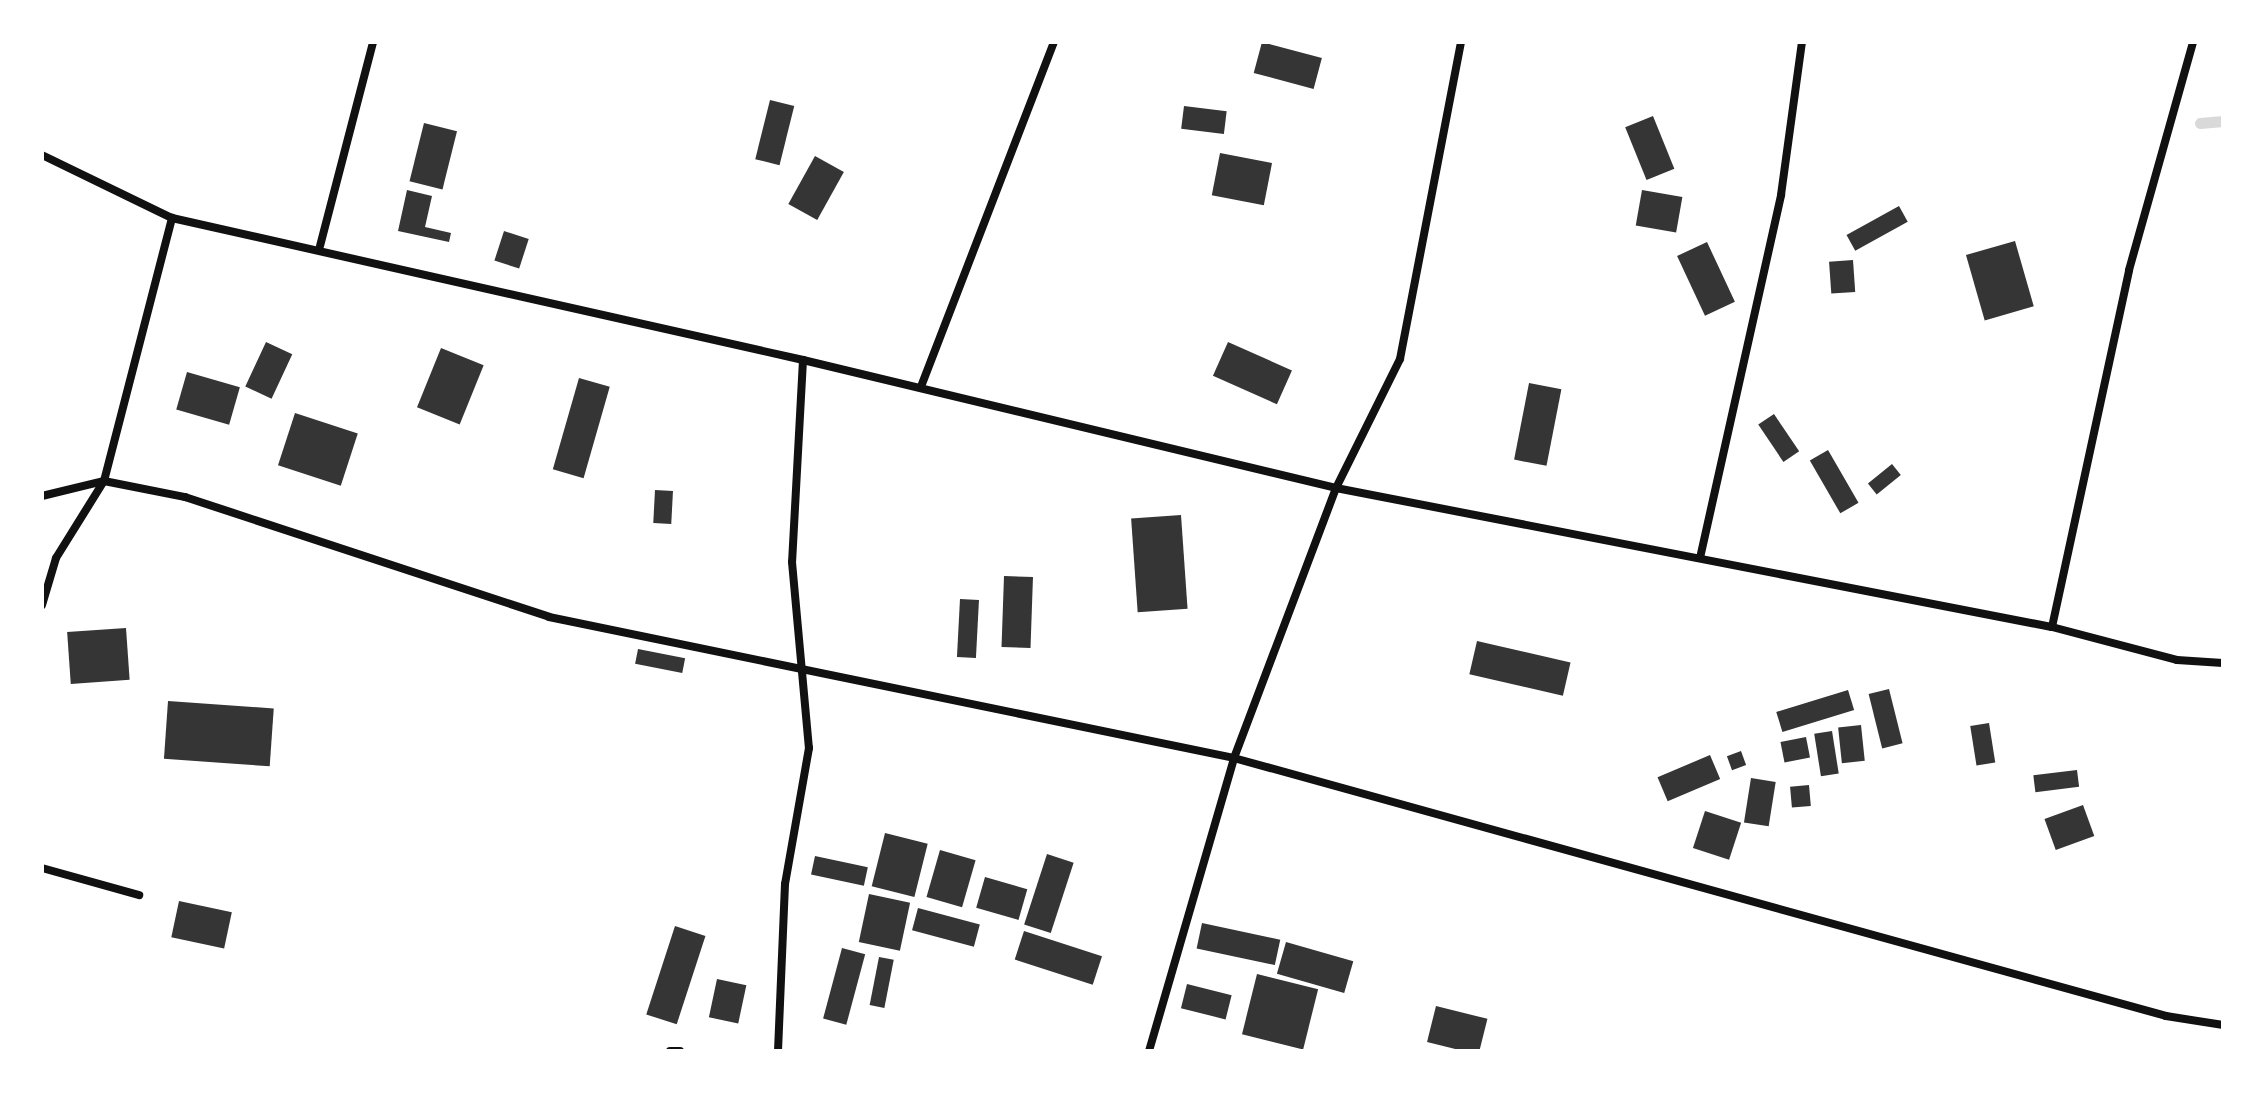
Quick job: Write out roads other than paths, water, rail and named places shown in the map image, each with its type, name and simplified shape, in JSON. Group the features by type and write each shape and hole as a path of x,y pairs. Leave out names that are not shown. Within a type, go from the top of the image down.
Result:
{"street":[{"path":"320,246 373,42"},
{"path":"922,384 1054,42"},
{"path":"1149,1051 1234,758 1336,488 1400,359 1461,42"},
{"path":"1700,558 1781,195 1802,42"},
{"path":"2052,627 2129,270 2193,42"},
{"path":"42,155 172,218 320,246 803,360 922,384 1336,488 2052,627 2177,660 2223,663"},
{"path":"42,605 56,558 104,481 172,218"},
{"path":"778,1051 785,884 809,748 807,671 792,562 803,360"},
{"path":"42,496 104,481 185,497 549,617 1234,758 2135,1008 2223,1025"},
{"path":"42,868 139,895"},
{"path":"670,1051 680,1051"}],"waterway":[{"path":"2200,123 2223,121"}]}
